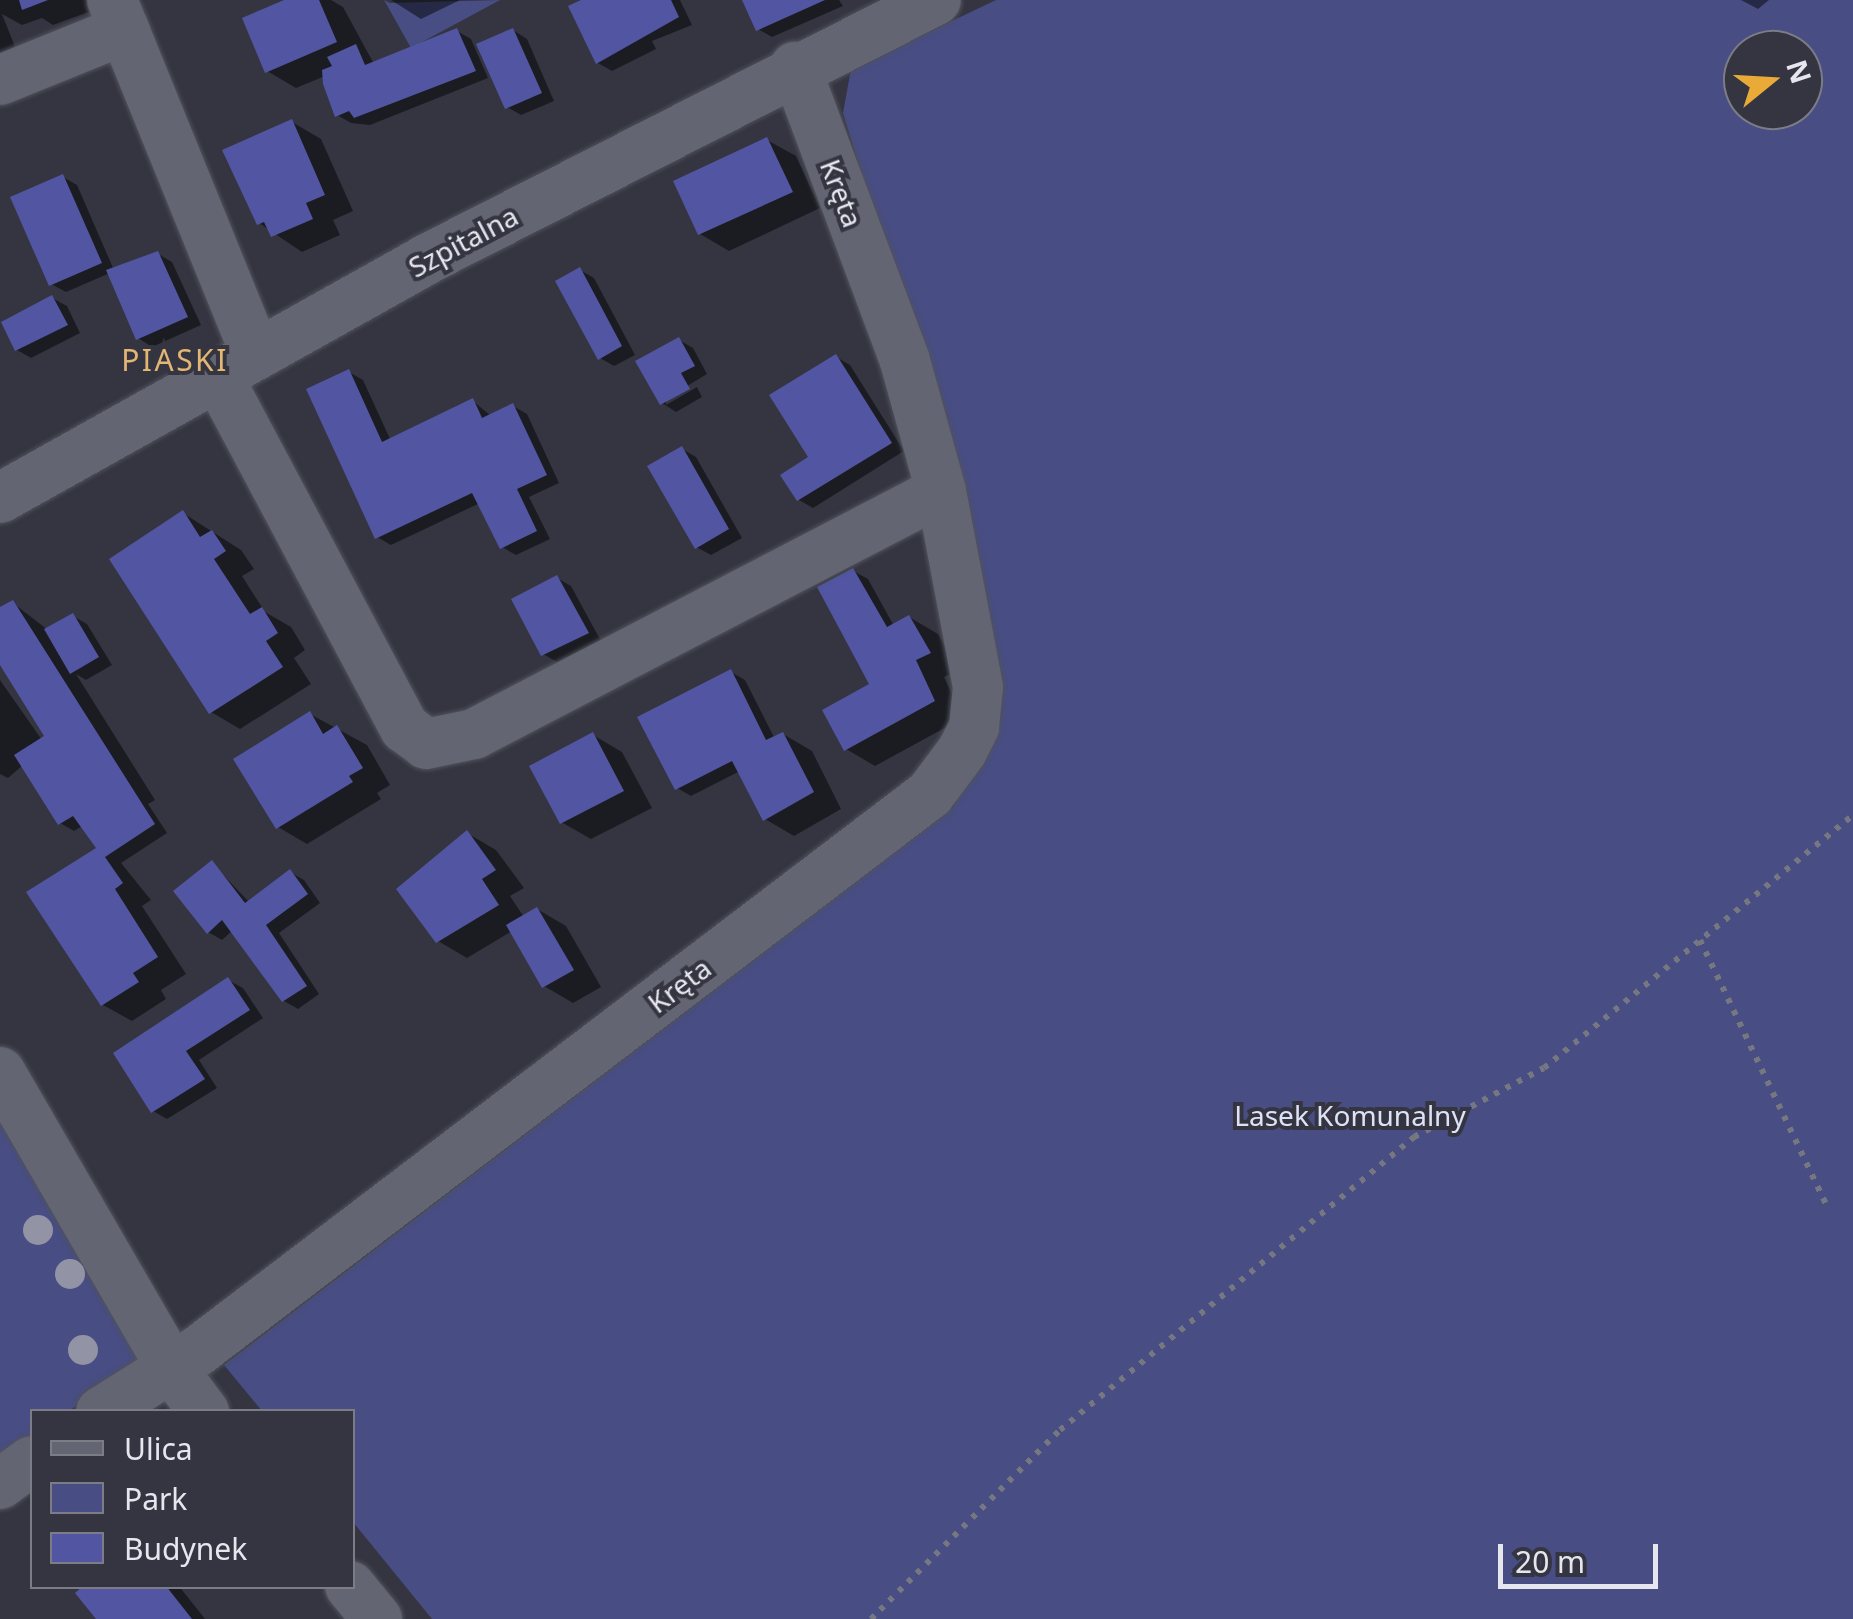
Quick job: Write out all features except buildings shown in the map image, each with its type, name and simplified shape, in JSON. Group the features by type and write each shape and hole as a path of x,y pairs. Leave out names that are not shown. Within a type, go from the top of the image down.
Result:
{"street":[{"name":"Szpitalna","path":"0,498 237,365 795,67 936,0"},
{"path":"0,80 118,15 237,365 404,728 426,744 474,734 941,491"},
{"name":"Kręta","path":"106,1409 172,1369 930,794 974,727 978,686 941,491 904,358 795,67"},
{"path":"0,1072 172,1369 202,1409"},
{"path":"0,1484 30,1462"},
{"path":"352,1589 377,1619"}],"path":[{"path":"870,1619 1060,1430 1414,1136 1544,1068 1853,815"},
{"path":"1700,940 1826,1204"}],"green space":[{"path":"384,0 390,3 500,0 411,48"},
{"name":"Lasek Komunalny","path":"996,0 1853,0 1853,1619 432,1619 355,1524 355,1409 260,1409 224,1365 953,807 992,731 952,467 843,113 851,69"},
{"path":"0,1119 140,1359 72,1409 30,1409 30,1440 0,1463"}],"district":[{"name":"PIASKI","path":"175,360"}]}
